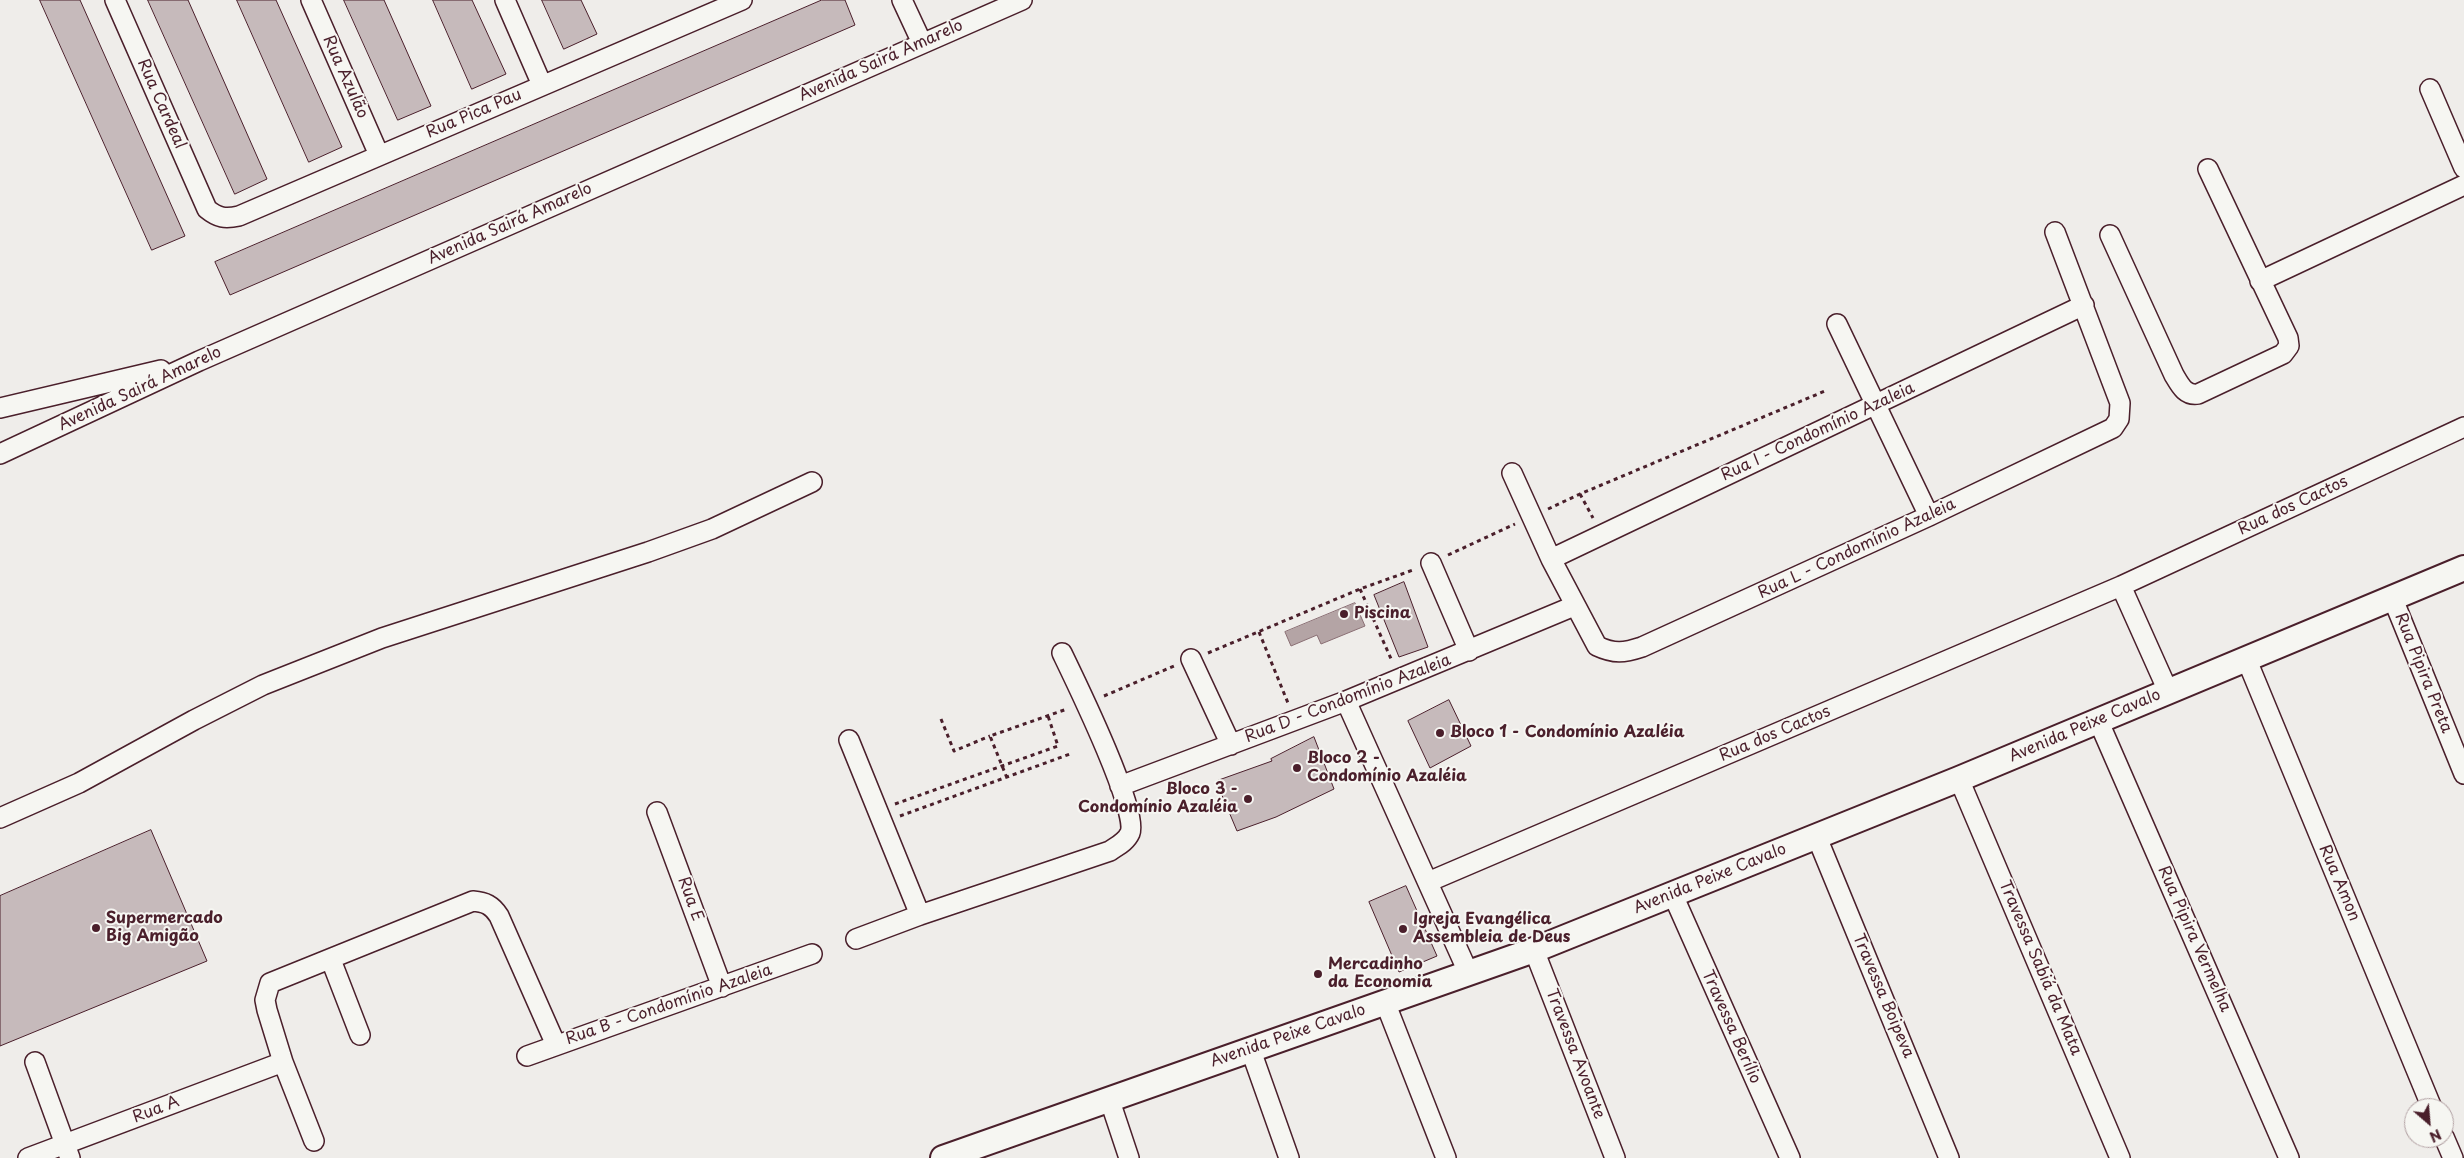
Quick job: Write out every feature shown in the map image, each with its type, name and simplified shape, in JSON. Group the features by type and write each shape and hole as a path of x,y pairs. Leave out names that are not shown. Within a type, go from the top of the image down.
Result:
{"street":[{"name":"Rua Cardeal","path":"115,0 207,209"},
{"name":"Rua Azulão","path":"311,0 379,155"},
{"path":"505,0 542,85"},
{"name":"Rua Pica Pau","path":"207,209 215,216 226,218 239,216 542,85 705,7 742,0"},
{"path":"902,0 922,43"},
{"name":"Avenida Sairá Amarelo","path":"0,454 199,362 1022,0"},
{"path":"2430,88 2464,168"},
{"path":"2110,235 2174,375 2184,390 2192,395 2198,394 2283,354 2289,346 2288,338 2208,169"},
{"path":"2260,281 2464,185"},
{"path":"2055,232 2084,305"},
{"name":"Rua I - Condomínio Azaleia","path":"1551,559 2084,305"},
{"name":"Rua L - Condomínio Azaleia","path":"1574,606 1597,646 1610,652 1625,653 1642,647 1929,516 2113,428 2119,420 2120,403 2084,305"},
{"path":"1837,324 1929,516"},
{"path":"0,408 199,362"},
{"name":"Rua dos Cactos","path":"1428,882 2121,586 2464,427"},
{"path":"1512,473 1574,606"},
{"path":"0,818 79,783 194,720 263,685 382,638 648,552 712,528 812,482"},
{"path":"1431,563 1469,651"},
{"name":"Avenida Peixe Cavalo","path":"943,1158 1250,1048 1534,950 1959,779 2464,568"},
{"path":"2121,586 2168,691"},
{"name":"Rua Pipira Preta","path":"2393,599 2464,774"},
{"name":"Rua D - Condomínio Azaleia","path":"1120,786 1346,701 1574,606"},
{"path":"856,939 920,915 1110,851 1124,842 1130,832 1129,818 1120,786 1086,703 1062,653"},
{"name":"Rua Amon","path":"2246,658 2428,1098"},
{"path":"1191,660 1231,745"},
{"path":"1346,701 1468,972"},
{"name":"Rua Pipira Vermelha","path":"2098,720 2289,1158"},
{"path":"849,740 886,808 920,915"},
{"name":"Travessa Sabiá da Mata","path":"1959,779 2120,1158"},
{"name":"Rua E","path":"657,812 722,987"},
{"name":"Travessa Boipeva","path":"1816,835 1950,1158"},
{"name":"Travessa Berílio","path":"1672,895 1790,1158"},
{"path":"314,1141 283,1062 265,1000 270,983 331,960 472,901 484,902 494,908 499,916 556,1045"},
{"name":"Travessa Avoante","path":"1534,950 1615,1158"},
{"name":"Rua B - Condomínio Azaleia","path":"527,1056 812,954"},
{"path":"331,960 360,1035"},
{"path":"1385,1002 1446,1158"},
{"path":"1250,1048 1289,1158"},
{"path":"35,1062 68,1151"},
{"name":"Rua A","path":"28,1158 68,1151 283,1062"},
{"path":"1109,1098 1129,1158"}],"path":[{"path":"941,719 954,750 1086,703 1360,589 1431,563 1580,494 1825,391"},
{"path":"1580,494 1602,534"},
{"path":"1360,589 1400,679"},
{"path":"1259,632 1295,720"},
{"path":"886,808 1058,746 1048,716"},
{"path":"990,736 1007,778"},
{"path":"886,808 900,816 1070,754"}],"shaded area":[{"name":"Piscina","path":"1355,603 1365,626 1321,644 1317,635 1291,646 1285,632"}],"building":[{"path":"40,0 80,0 185,236 152,250"},
{"path":"148,0 188,0 267,179 235,194"},
{"path":"237,0 276,0 342,147 309,162"},
{"path":"344,0 384,0 431,106 398,120"},
{"path":"433,0 472,0 506,74 472,89"},
{"path":"542,0 581,0 597,34 564,49"},
{"path":"822,0 845,0 855,25 230,295 215,262"},
{"path":"1404,582 1428,647 1399,657 1374,595"},
{"name":"Bloco 1 - Condomínio Azaléia","path":"1449,700 1471,746 1430,768 1408,721"},
{"path":"1314,737 1334,789 1276,817 1237,831 1216,781 1272,761 1271,759"},
{"name":"Supermercado Big Amigão","path":"151,830 207,961 0,1046 0,896"},
{"name":"Igreja Evangélica Assembleia de Deus","path":"1406,886 1437,956 1399,972 1369,902"}],"place":[{"name":"Piscina","path":"1344,614"},
{"name":"Bloco 1 - Condomínio Azaléia","path":"1440,733"},
{"name":"Bloco 2 - Condomínio Azaléia","path":"1297,768"},
{"name":"Bloco 3 - Condomínio Azaléia","path":"1248,799"},
{"name":"Supermercado Big Amigão","path":"96,928"},
{"name":"Igreja Evangélica Assembleia de Deus","path":"1403,929"},
{"name":"Mercadinho da Economia","path":"1318,974"}]}
